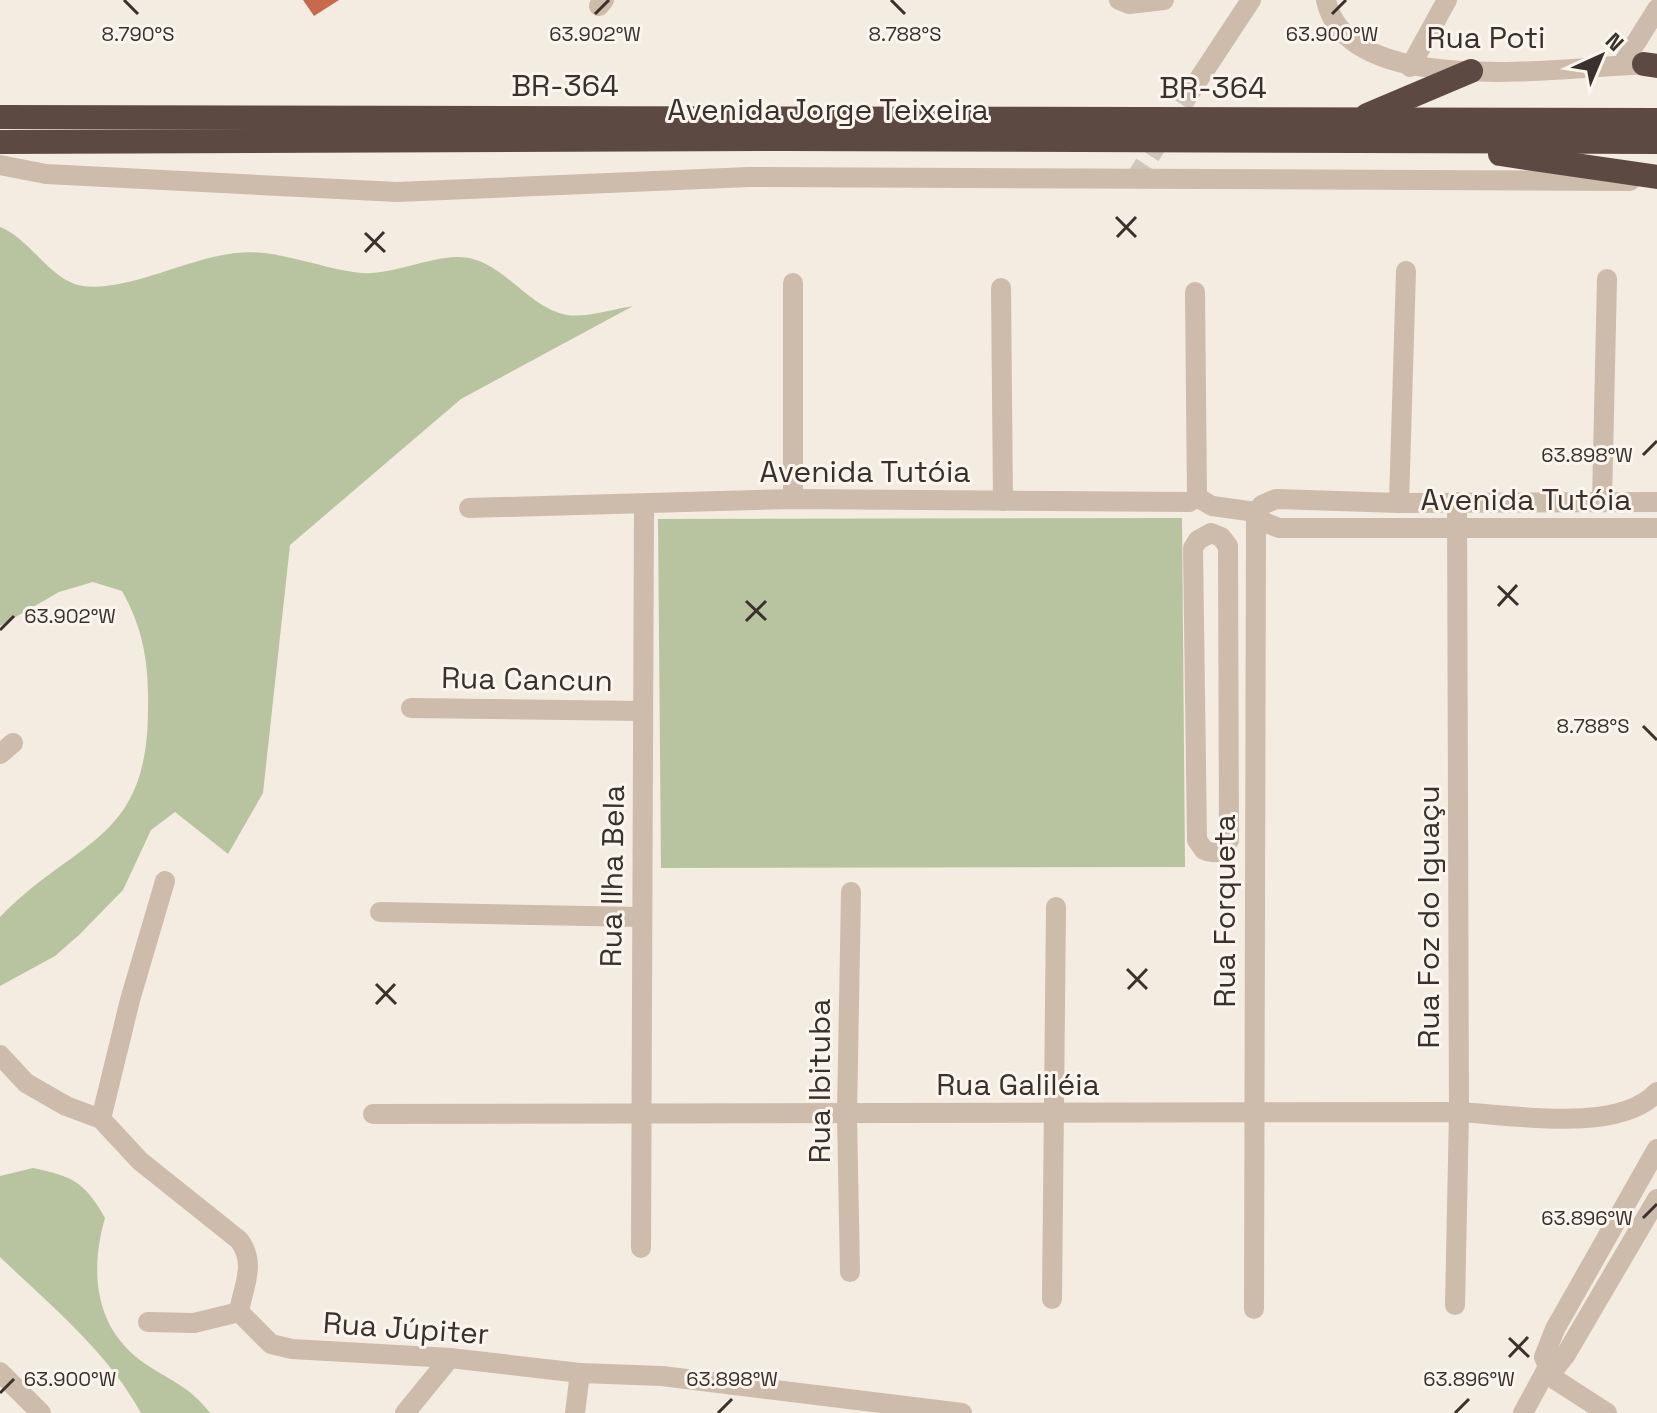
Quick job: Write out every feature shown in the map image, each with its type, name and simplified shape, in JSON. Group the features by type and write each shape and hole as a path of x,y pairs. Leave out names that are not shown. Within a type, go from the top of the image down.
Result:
{"highway":[{"path":"1357,119 1471,71"},
{"name":"BR-364","path":"0,117 1657,120"},
{"path":"1415,141 1657,179"},
{"name":"Avenida Jorge Teixeira","path":"0,142 1657,142"}],"street":[{"path":"1119,0 1129,4 1164,0"},
{"path":"1191,91 1251,0"},
{"name":"Rua Poti","path":"1326,0 1334,22 1357,45 1410,67 1471,71 1645,65"},
{"path":"1410,67 1447,0"},
{"path":"1645,65 1657,9"},
{"path":"0,165 46,174"},
{"path":"0,175 46,174 397,192 749,177 1657,179"},
{"path":"1399,503 1406,271"},
{"path":"1602,501 1607,279"},
{"path":"793,283 793,499"},
{"path":"1001,288 1003,501"},
{"path":"1195,292 1197,497"},
{"name":"Avenida Tutóia","path":"469,508 793,499 1189,502 1197,497 1212,506 1256,512 1276,499 1399,503 1657,502"},
{"name":"Rua Foz do Iguaçu","path":"1455,1305 1459,1112 1457,502"},
{"name":"Rua Ilha Bela","path":"641,1248 639,1112 640,917 644,847 641,711 644,504"},
{"name":"Avenida Tutóia","path":"1256,512 1264,522 1279,528 1657,528"},
{"name":"Rua Forqueta","path":"1254,1309 1256,512"},
{"path":"1211,533 1221,537 1228,546 1228,589 1229,840 1224,849 1215,853 1204,850 1197,840 1194,634 1195,544 1211,533"},
{"path":"1194,589 1211,583 1228,589"},
{"path":"1228,612 1254,613"},
{"path":"1194,634 1211,638 1228,634"},
{"name":"Rua Cancun","path":"411,708 641,711"},
{"path":"101,1119 130,1000 165,881"},
{"name":"Rua Ibituba","path":"850,1272 847,1115 851,892"},
{"path":"1052,1299 1056,907"},
{"path":"380,912 640,917"},
{"path":"0,1055 26,1083 66,1106 101,1119 140,1161 227,1228 246,1250 249,1270 239,1312 194,1323 148,1322"},
{"name":"Rua Galiléia","path":"373,1114 1459,1112 1580,1117 1630,1112 1657,1092"},
{"path":"1607,1413 1547,1370 1544,1357 1555,1329 1657,1149"},
{"path":"1523,1413 1547,1370 1556,1367 1565,1356 1657,1199"},
{"name":"Rua Júpiter","path":"239,1312 271,1344 292,1349 450,1358 580,1373 758,1385 962,1413"},
{"path":"405,1413 450,1358"},
{"path":"0,1372 41,1413"},
{"path":"575,1413 580,1373"}],"green space":[{"path":"0,227 21,241 60,276 83,286 100,287 138,280 236,253 267,253 361,273 457,257 487,265 538,302 567,315 633,306 461,399 290,545 263,793 228,854 175,812 151,830 123,890 79,935 55,956 0,986 0,917 28,891 103,833 121,812 136,786 145,753 148,693 140,634 122,591 93,582 59,592 0,626"},
{"path":"1182,518 1185,867 661,868 658,519"},
{"path":"33,1168 68,1178 91,1196 105,1218 100,1239 98,1280 100,1299 116,1335 130,1351 188,1391 210,1413 141,1413 95,1349 0,1257 0,1176"}],"building":[{"path":"303,0 339,0 314,16"}],"tunnel":[{"path":"1134,181 1191,91"}]}
